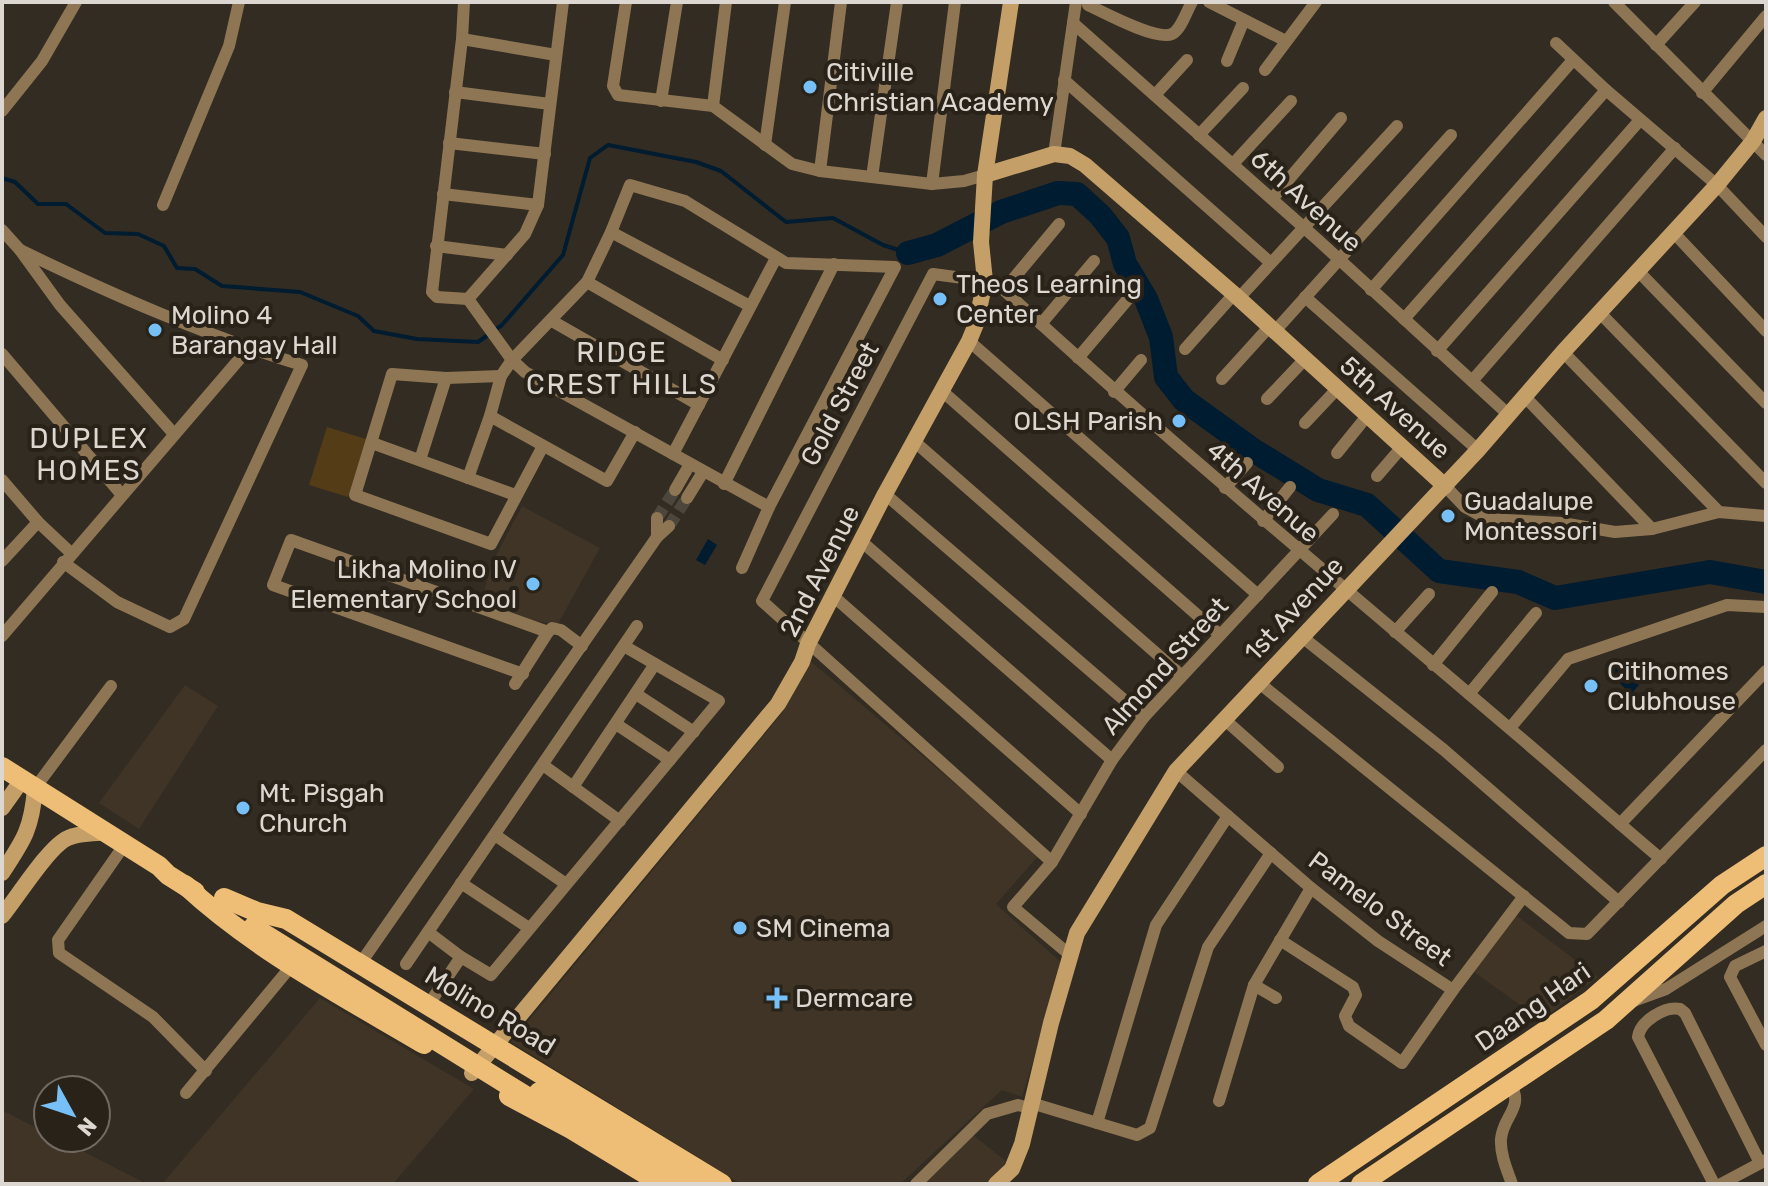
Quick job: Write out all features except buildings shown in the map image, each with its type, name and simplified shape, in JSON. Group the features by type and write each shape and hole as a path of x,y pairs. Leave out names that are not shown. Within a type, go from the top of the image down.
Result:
{"main road":[{"name":"Molino Road","path":"2,767 159,866 168,875 256,923 692,1184"},
{"name":"Daang Hari","path":"1318,1184 1591,1000 1722,885 1766,856"},
{"name":"Molino Road","path":"159,866 173,867 224,898 256,923 674,1184"},
{"name":"Daang Hari","path":"1367,1179 1606,1020 1727,912 1766,884"},
{"name":"Molino Road","path":"185,885 215,913 293,964 662,1184"},
{"name":"Molino Road","path":"224,898 257,912 286,919 722,1184"},
{"path":"1609,985 1627,1002"},
{"path":"1460,1090 1472,1109"},
{"path":"1362,1157 1367,1179"}],"street":[{"path":"2,111 42,61 76,2"},
{"path":"163,205 229,46 239,2"},
{"path":"464,2 433,294 468,299 512,360 525,372 769,507"},
{"path":"468,299 525,234 538,205 563,2"},
{"path":"626,2 614,91 618,95 713,106 792,164 820,171 932,184 984,180 1054,154 1073,23 1082,3 1131,26 1168,35 1176,32 1192,2"},
{"path":"661,101 677,2"},
{"path":"713,106 726,2"},
{"path":"765,145 785,2"},
{"path":"820,171 841,2"},
{"path":"872,177 897,2"},
{"path":"932,184 955,2"},
{"name":"2nd Avenue","path":"472,1073 778,704 885,494 969,341 985,281 981,242 984,180 1011,2"},
{"path":"1209,2 1286,41"},
{"path":"1265,70 1316,2"},
{"path":"1656,45 1695,2"},
{"path":"1616,3 1766,155"},
{"path":"1702,93 1766,16"},
{"path":"1227,61 1244,20"},
{"name":"6th Avenue","path":"1073,23 1304,227 1509,415"},
{"path":"462,39 556,55"},
{"path":"1556,43 1717,185 1766,237"},
{"path":"1155,95 1187,60"},
{"path":"1371,290 1573,60"},
{"path":"1064,80 1271,263"},
{"path":"1199,135 1243,88"},
{"path":"1404,319 1606,90"},
{"path":"455,92 550,104"},
{"path":"1233,164 1291,101"},
{"path":"1272,199 1341,118"},
{"name":"1st Avenue","path":"996,1184 1012,1169 1022,1144 1077,933 1176,771 1478,450 1563,352 1717,185 1753,141 1766,118"},
{"path":"1437,351 1640,120"},
{"path":"1185,349 1271,263 1397,126"},
{"path":"1222,379 1305,297 1451,135"},
{"path":"449,143 545,154"},
{"path":"1472,381 1675,148"},
{"name":"5th Avenue","path":"1054,154 1070,156 1085,165 1237,296 1465,507 1487,519 1562,523 1615,532 1652,529 1719,512 1766,516"},
{"path":"468,478 501,376 512,360 587,282 630,185 685,201 786,263 895,267 769,507 742,568"},
{"path":"443,194 538,205"},
{"path":"1004,290 1059,224"},
{"path":"2,230 60,305 174,434"},
{"path":"611,232 750,306"},
{"path":"1674,233 1766,331"},
{"path":"436,246 507,255"},
{"path":"2,480 67,558 117,602 170,627 184,619 302,365 248,349 99,289 20,250"},
{"path":"673,454 776,258"},
{"path":"1041,324 1094,261"},
{"path":"724,484 834,264"},
{"path":"1638,271 1766,403"},
{"name":"Gold Street","path":"808,644 762,601 933,274 985,281"},
{"name":"4th Avenue","path":"985,281 1004,290 1114,392 1661,859"},
{"path":"587,282 723,360"},
{"path":"1305,297 1478,450"},
{"path":"1078,358 1128,299"},
{"path":"1600,313 1766,483"},
{"path":"552,321 699,405"},
{"path":"969,341 1258,595"},
{"path":"2,636 248,349"},
{"path":"1563,352 1719,512"},
{"path":"2,354 122,495"},
{"path":"1267,399 1305,359"},
{"path":"1114,392 1141,360"},
{"path":"501,376 446,378 392,374 355,495 491,544 543,446"},
{"path":"420,460 446,378"},
{"path":"1305,423 1337,389"},
{"path":"942,391 1220,635"},
{"path":"1525,397 1652,529"},
{"path":"490,416 607,481 635,432"},
{"path":"1337,453 1367,416"},
{"path":"915,442 1181,675"},
{"path":"372,443 515,495"},
{"path":"1377,476 1402,447"},
{"path":"1225,488 1247,463"},
{"path":"675,490 690,464"},
{"path":"687,498 703,472"},
{"path":"1263,521 1290,487"},
{"path":"885,494 1144,717"},
{"name":"Almond Street","path":"1070,955 1013,907 1052,862 1112,760 1144,717 1333,514"},
{"path":"657,518 657,537"},
{"path":"2,561 38,522"},
{"path":"360,964 657,537 669,526"},
{"path":"548,632 291,540 273,585 519,679 552,628 561,630 582,646"},
{"path":"861,541 1112,760"},
{"path":"1433,665 1492,592"},
{"path":"1395,632 1429,594"},
{"path":"832,595 1081,814"},
{"path":"1510,728 1568,659 1727,605 1766,607"},
{"path":"1469,694 1536,613"},
{"path":"406,964 637,626"},
{"path":"1301,636 1444,750 1619,902"},
{"path":"808,644 1052,862"},
{"path":"428,932 491,975 719,701 624,646"},
{"path":"573,787 655,664"},
{"path":"1620,824 1766,671"},
{"path":"1258,682 1569,933 1587,934 1766,750"},
{"path":"2,808 29,784 111,686"},
{"path":"636,694 694,732"},
{"path":"1224,719 1278,767"},
{"path":"616,724 670,760"},
{"path":"543,765 620,821"},
{"name":"Pamelo Street","path":"1176,771 1311,888 1378,941 1453,990 1402,1063 1349,1026 1345,1016 1356,995 1353,987 1280,940"},
{"path":"2,873 28,832 33,814 29,784"},
{"path":"1097,1123 1156,925 1228,816"},
{"path":"2,916 63,840 105,832"},
{"path":"495,835 566,884"},
{"path":"125,844 58,940 59,953 153,1017 206,1071"},
{"path":"916,1184 987,1114 1018,1105 1137,1135 1150,1128 1208,947 1271,853"},
{"path":"461,883 529,928"},
{"path":"1219,1101 1254,985 1311,888"},
{"path":"1453,990 1524,896"},
{"path":"1627,1002 1666,989 1766,926"},
{"path":"1766,951 1735,966 1730,977 1766,1045"},
{"path":"429,1004 461,957"},
{"path":"186,1093 293,964"},
{"path":"1254,985 1276,998"},
{"path":"1714,1184 1638,1037 1645,1023 1668,1008 1680,1009 1685,1013 1763,1161 1721,1184"},
{"path":"1510,1083 1516,1093 1516,1103 1501,1136 1501,1149 1512,1184"}],"shaded area":[{"path":"327,427 366,439 348,497 309,485"},
{"name":"Likha Molino IV Elementary School","path":"522,506 600,548 558,624 528,620 480,605 492,563"},
{"path":"807,658 1039,855 996,904 1063,964 1022,1097 1002,1090 900,1184 741,1184 511,1042 783,712"},
{"path":"185,685 218,706 139,829 99,803"},
{"path":"1513,913 1598,977 1541,1020 1474,972"},
{"path":"320,998 474,1089 393,1184 162,1184"},
{"path":"2,1110 32,1126 32,1154 88,1154 147,1184 2,1184"},
{"path":"973,1135 1008,1163 986,1184 923,1184"}],"water":[{"path":"708,539 717,545 705,565 696,560"},
{"path":"1619,665 1639,685 1631,694 1610,674"}],"waterway":[{"path":"2,178 15,182 38,204 66,204 105,233 138,234 164,246 177,268 195,269 222,286 300,292 358,316 374,331 417,339 478,342 502,325 563,255 590,158 608,145 696,162 721,171 786,222 833,218 883,245 908,253"},
{"path":"908,253 937,245 1001,212 1058,193 1077,194 1100,215 1118,238 1125,264 1146,299 1161,337 1166,377 1184,400 1253,450 1318,490 1367,505 1439,571 1518,582 1555,598 1710,572 1766,582"}],"tunnel":[{"path":"657,518 675,490"},
{"path":"669,526 687,498"}],"place":[{"name":"Citiville Christian Academy","path":"810,87"},
{"name":"Theos Learning Center","path":"940,299"},
{"name":"Molino 4 Barangay Hall","path":"155,330"},
{"name":"OLSH Parish","path":"1179,421"},
{"name":"Guadalupe Montessori","path":"1448,516"},
{"name":"Likha Molino IV Elementary School","path":"533,584"},
{"name":"Citihomes Clubhouse","path":"1591,686"},
{"name":"Mt. Pisgah Church","path":"243,808"},
{"name":"SM Cinema","path":"740,928"},
{"name":"Dermcare","path":"777,998"}],"district":[{"name":"RIDGE CREST HILLS","path":"622,368"},
{"name":"DUPLEX HOMES","path":"89,454"}]}
